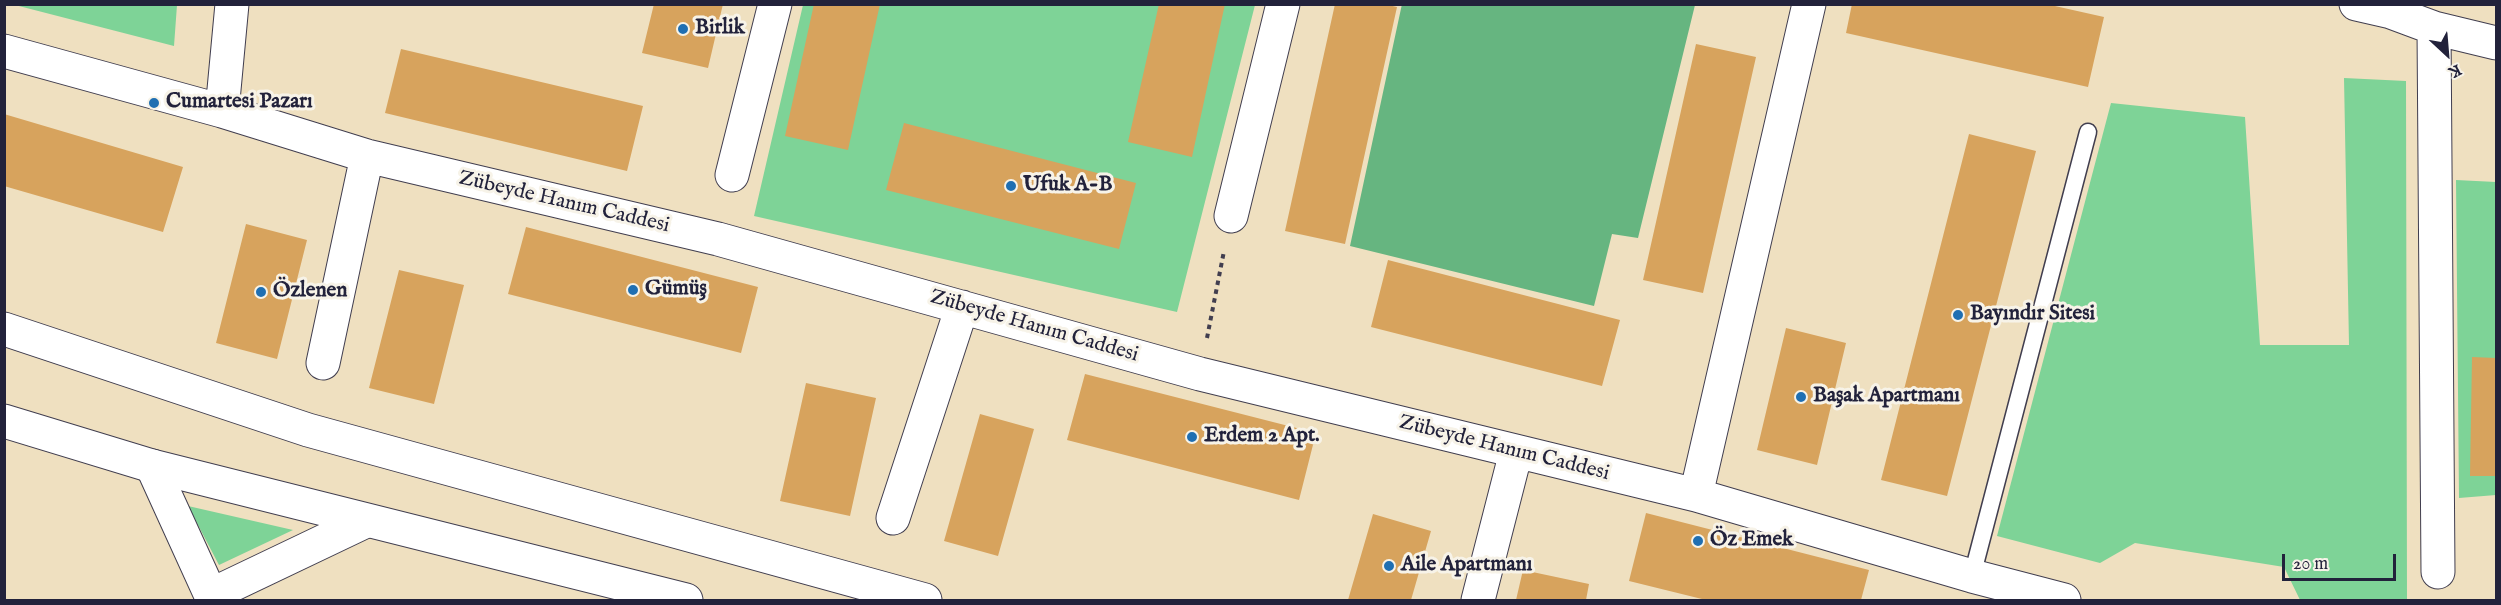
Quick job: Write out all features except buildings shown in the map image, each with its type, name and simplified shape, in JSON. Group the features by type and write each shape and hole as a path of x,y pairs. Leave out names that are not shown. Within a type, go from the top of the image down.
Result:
{"street":[{"path":"222,111 232,4"},
{"path":"732,175 775,4"},
{"path":"1232,216 1283,4"},
{"path":"1696,495 1809,4"},
{"path":"2356,4 2391,8 2434,28 2496,43"},
{"path":"2434,28 2438,572"},
{"name":"Zübeyde Hanım Caddesi","path":"4,51 222,111 368,156 718,239 1200,374 1696,495 2058,600"},
{"path":"323,363 368,156"},
{"path":"894,518 962,307"},
{"path":"4,329 308,430 925,600"},
{"path":"4,421 152,466 686,600"},
{"path":"1478,600 1516,452"},
{"path":"152,466 212,598 366,521"}],"lane":[{"path":"1972,576 2088,132"}],"path":[{"path":"1200,374 1232,216"}],"green space":[{"path":"1402,4 1695,5 1638,238 1612,234 1594,306 1350,246"},
{"path":"15,5 177,5 174,46"},
{"path":"803,5 1255,5 1177,312 754,216"},
{"path":"2344,78 2406,81 2407,600 2300,600 2284,567 2135,543 2100,563 1997,536 2111,103 2245,117 2260,345 2349,345"},
{"path":"2456,180 2496,182 2496,495 2459,498"},
{"path":"188,506 293,530 219,565"}],"place":[{"name":"Birlik","path":"683,29"},
{"name":"Cumartesi Pazarı","path":"154,103"},
{"name":"Ufuk A-B","path":"1011,186"},
{"name":"Gümüş","path":"633,290"},
{"name":"Özlenen","path":"261,292"},
{"name":"Bayındır Sitesi","path":"1958,315"},
{"name":"Başak Apartmanı","path":"1801,397"},
{"name":"Erdem 2 Apt.","path":"1192,437"},
{"name":"Öz Emek","path":"1698,541"},
{"name":"Aile Apartmanı","path":"1389,566"}]}
